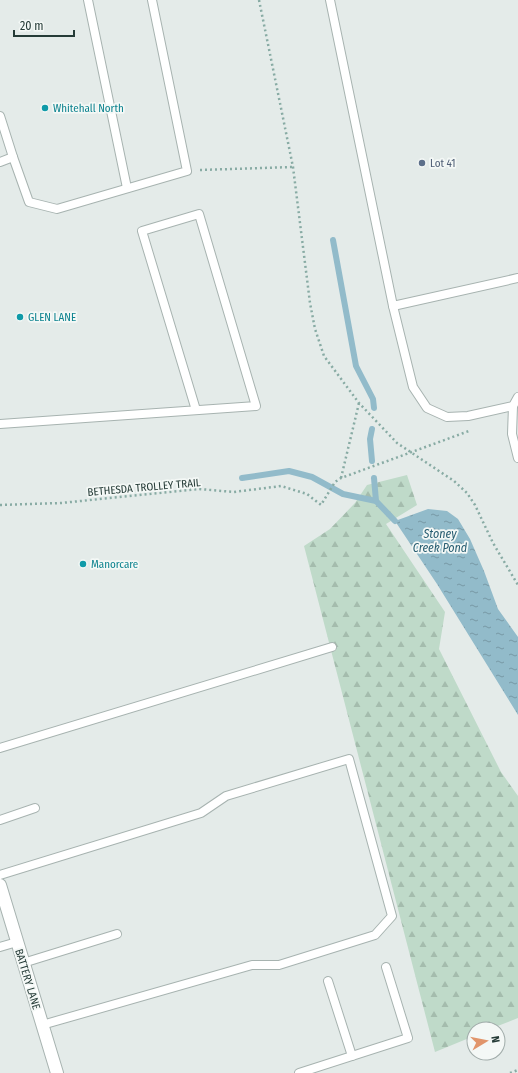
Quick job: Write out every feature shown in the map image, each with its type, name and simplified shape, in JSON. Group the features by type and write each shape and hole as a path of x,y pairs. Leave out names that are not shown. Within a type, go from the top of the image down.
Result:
{"street":[{"name":"BATTERY LANE","path":"0,885 57,1073"}],"lane":[{"path":"88,0 127,188"},
{"path":"0,116 29,202 57,209 187,170 152,0"},
{"path":"330,0 393,306 413,387 427,408 447,417 468,416 513,406"},
{"path":"0,162 13,157"},
{"path":"0,424 256,406 199,214 142,231 196,410"},
{"path":"393,306 518,278"},
{"path":"518,397 513,406 512,434 518,458"},
{"path":"0,748 332,647"},
{"path":"0,875 201,813 226,796 349,759 392,916 375,935 279,965 252,965 42,1025"},
{"path":"0,820 35,808"},
{"path":"23,963 117,934"},
{"path":"0,947 17,942"},
{"path":"299,1073 408,1038 386,967"},
{"path":"328,981 352,1056"}],"path":[{"path":"259,0 293,167 315,328 324,356 359,403 397,443 454,481 467,493 475,505 493,543 518,585"},
{"path":"187,170 293,167"},
{"path":"341,478 359,403"},
{"name":"BETHESDA TROLLEY TRAIL","path":"0,506 61,503 199,489 234,492 281,486 307,494 321,506 335,482 341,478 409,452"},
{"path":"510,1073 518,1070"}],"green space":[{"path":"407,475 417,505 386,524 445,612 439,649 501,772 518,796 518,1018 506,1023 506,1021 466,1021 466,1039 435,1052 304,546 330,529 355,503 367,485"}],"water":[{"name":"Stoney Creek Pond","path":"428,509 447,511 458,519 470,539 498,609 518,637 518,715 437,584 395,521"}],"waterway":[{"path":"333,240 356,366 373,399 374,408"},
{"path":"372,429 370,439 372,461"},
{"path":"242,478 289,471 312,477 343,494 376,501 395,521"},
{"path":"374,478 376,501"}],"place":[{"name":"Whitehall North","path":"45,108"},
{"name":"Lot 41","path":"422,163"},
{"name":"GLEN LANE","path":"20,317"},
{"name":"Manorcare","path":"83,564"}]}
